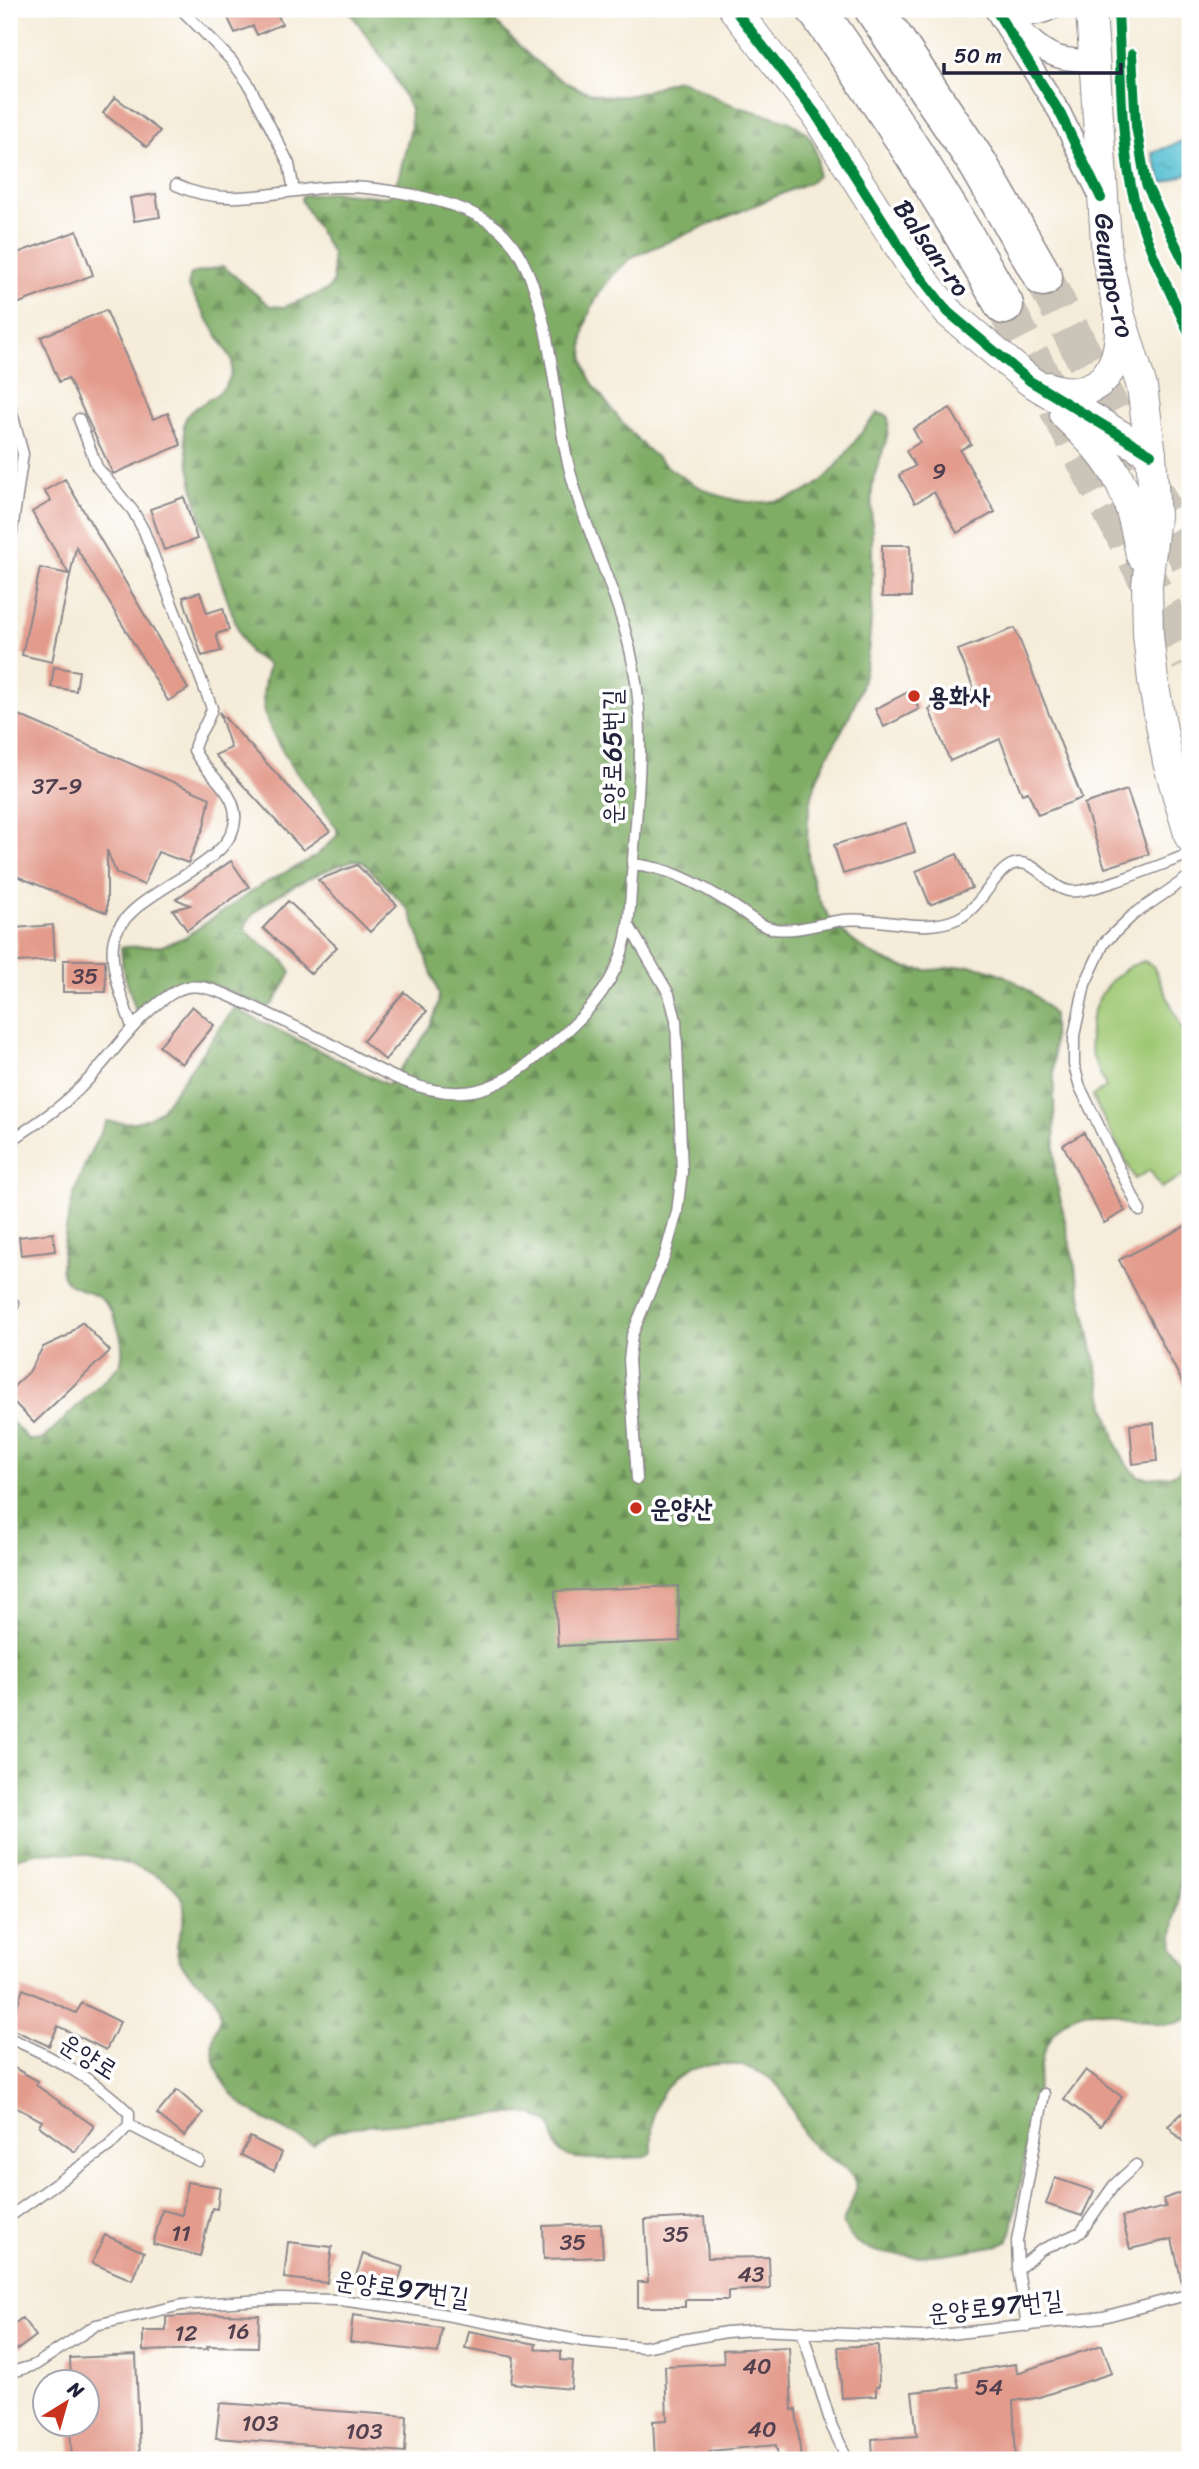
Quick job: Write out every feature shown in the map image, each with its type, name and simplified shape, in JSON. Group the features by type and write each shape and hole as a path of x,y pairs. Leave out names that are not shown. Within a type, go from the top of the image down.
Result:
{"highway":[{"path":"816,9 884,105 947,203 1004,305"},
{"path":"874,9 978,164 1043,277"}],"street":[{"name":"Balsan-ro","path":"734,9 830,136 926,285 972,334 1030,381 1151,454"},
{"path":"997,9 1046,52 1066,61 1094,60"},
{"path":"997,9 1060,113 1101,198"},
{"path":"1011,9 1022,14 1040,14 1051,9"},
{"name":"Geumpo-ro","path":"1091,9 1101,198 1107,258 1120,316 1142,387 1151,454 1155,516 1147,585"},
{"path":"1030,381 1066,393 1088,390 1105,379 1121,343 1120,316"},
{"path":"1030,381 1106,456 1121,478 1132,507 1147,585 1153,681 1168,762 1190,837"}],"lane":[{"path":"181,9 231,60 248,83 289,164 295,191"},
{"name":"운양로65번길","path":"176,186 192,193 249,199 295,191 351,188 398,193 477,216 509,239 524,261 532,281 553,370 570,473 611,586 633,665 640,741 628,924"},
{"path":"9,402 23,454 9,552"},
{"path":"79,419 97,467 133,511 155,556 212,708 208,722 195,738 194,750 233,803 232,832 221,847 181,879 133,908 120,925 113,944 121,991 132,1027"},
{"path":"632,864 673,872 731,904 756,922 775,929 797,929 844,920 945,923 959,918 979,905 1006,867 1020,863 1034,868 1056,886 1070,892 1089,889 1190,854"},
{"path":"1140,1211 1080,1087 1074,1065 1074,1036 1085,984 1104,943 1133,915 1190,876"},
{"path":"9,1142 82,1087 132,1027 180,989 200,986 225,994 390,1074 428,1088 458,1093 480,1090 508,1077 532,1061 584,1015 616,969 628,924"},
{"path":"628,924 669,995 676,1020 681,1172 677,1212 665,1255 632,1335 629,1360 637,1479"},
{"name":"운양로","path":"9,2038 47,2055 119,2102 129,2113 129,2126"},
{"path":"1027,2326 1018,2269 1021,2218 1044,2094"},
{"path":"9,2217 109,2146 129,2126 200,2161"},
{"path":"1018,2269 1041,2250 1081,2232 1114,2185 1136,2165"},
{"name":"운양로97번길","path":"9,2373 35,2365 96,2325 182,2305 280,2299 340,2300 430,2312 620,2346 643,2347 726,2332 802,2331 922,2337 1103,2317 1190,2294"},
{"path":"802,2331 832,2427 848,2460"}],"green space":[{"path":"348,9 483,9 549,72 588,92 609,96 632,95 679,80 728,103 776,117 803,130 812,141 817,156 817,176 810,182 634,256 622,266 601,290 587,318 583,349 585,366 601,395 630,431 670,469 718,495 744,501 771,502 811,489 833,470 878,413 888,416 887,433 872,489 872,608 867,661 856,702 823,765 810,805 808,848 816,891 837,926 856,944 879,958 917,969 935,970 957,966 983,968 1017,982 1053,1014 1055,1175 1105,1405 1118,1448 1127,1465 1138,1476 1150,1478 1178,1472 1190,1454 1190,1851 1182,1871 1173,1936 1174,1948 1190,1969 1190,2017 1174,2024 1156,2023 1095,2011 1076,2015 1058,2028 1043,2054 1011,2234 1008,2241 1000,2245 913,2256 870,2249 854,2239 843,2223 855,2193 852,2176 811,2144 776,2083 753,2069 736,2065 702,2066 673,2081 662,2093 655,2109 652,2152 646,2157 570,2157 558,2148 550,2124 533,2114 521,2113 353,2127 329,2133 313,2145 245,2107 225,2084 216,2065 212,2045 220,2017 218,2005 209,1991 183,1966 177,1954 184,1918 183,1903 177,1891 153,1873 83,1855 38,1853 9,1862 9,1419 29,1440 42,1440 119,1366 121,1359 121,1341 112,1313 102,1300 67,1282 61,1269 70,1210 88,1157 107,1121 136,1122 162,1109 234,1008 388,1085 420,1043 437,1008 439,995 410,911 363,862 354,860 292,887 261,907 251,917 245,928 249,934 285,962 291,973 273,1004 267,1007 204,981 186,982 137,1015 123,969 121,947 162,946 185,937 260,886 316,856 337,836 337,829 287,758 270,728 263,701 269,665 250,653 241,638 202,523 191,475 184,425 193,410 219,393 226,385 231,374 232,360 188,286 191,274 223,266 270,306 284,307 328,290 333,282 332,253 301,200 302,196 334,192 386,197 391,195 399,176 411,127 410,108 390,69"},
{"path":"1144,961 1153,966 1190,1046 1190,1172 1161,1188 1150,1170 1135,1179 1092,1096 1106,1087 1093,1057 1090,1042 1090,1026 1099,998 1118,975"}],"water":[{"path":"1190,138 1190,172 1163,184 1152,153"}],"building":[{"path":"224,9 293,9 278,16 282,24 257,35 253,26 235,33"},
{"path":"115,97 160,131 147,147 103,113"},
{"path":"156,194 160,217 134,221 130,198"},
{"path":"77,231 93,275 9,307 9,256"},
{"path":"106,310 153,419 168,413 181,445 113,474 68,378 59,382 41,337"},
{"path":"950,408 971,444 960,450 995,512 957,533 934,492 915,503 899,475 915,466 906,451 920,442 913,429"},
{"path":"65,479 188,689 168,701 76,547 52,662 22,655 40,568 69,574 32,512 51,501 44,491"},
{"path":"184,497 197,539 164,550 150,509"},
{"path":"882,545 910,545 911,597 882,597"},
{"path":"200,592 207,613 223,608 229,630 216,634 221,651 202,656 183,597"},
{"path":"1015,628 1082,798 1038,815 1028,792 1022,794 1000,739 950,761 929,709 974,689 958,650"},
{"path":"54,667 79,671 76,691 51,687"},
{"path":"910,691 919,709 884,727 875,709"},
{"path":"9,711 210,798 204,827 188,863 158,852 144,885 116,873 107,850 107,913 9,873"},
{"path":"219,712 330,831 303,850 215,755 231,748"},
{"path":"1127,790 1149,854 1105,868 1084,804"},
{"path":"906,823 915,852 843,874 834,845"},
{"path":"957,854 972,888 930,905 916,871"},
{"path":"231,861 249,887 187,930 173,910 190,905 176,899"},
{"path":"357,865 397,905 370,932 318,880"},
{"path":"288,901 337,947 311,974 263,928"},
{"path":"53,925 55,960 17,962 15,928"},
{"path":"63,960 105,960 106,992 63,992"},
{"path":"404,992 427,1011 385,1060 363,1041"},
{"path":"192,1006 214,1025 182,1064 159,1046"},
{"path":"1084,1133 1125,1211 1104,1223 1063,1145"},
{"path":"1190,1224 1190,1397 1119,1260"},
{"path":"53,1233 55,1251 21,1255 19,1237"},
{"path":"82,1322 110,1351 34,1423 9,1397 9,1391 29,1372 43,1347 67,1336"},
{"path":"1154,1423 1157,1461 1133,1464 1130,1425"},
{"path":"678,1586 680,1641 558,1646 555,1591"},
{"path":"23,1989 76,2013 82,2003 120,2022 106,2050 58,2026 49,2046 9,2028"},
{"path":"9,2065 38,2081 36,2085 94,2126 75,2152 39,2126 42,2121 9,2104"},
{"path":"1086,2070 1122,2097 1100,2126 1064,2099"},
{"path":"177,2090 203,2113 184,2136 157,2114"},
{"path":"1190,2106 1190,2149 1168,2126"},
{"path":"250,2137 282,2153 274,2171 241,2155"},
{"path":"1055,2178 1094,2191 1082,2216 1046,2204"},
{"path":"187,2182 220,2187 217,2209 212,2208 200,2256 153,2244 162,2210 182,2215"},
{"path":"1190,2189 1190,2283 1182,2283 1172,2239 1130,2249 1122,2217 1166,2207 1163,2199"},
{"path":"705,2217 708,2258 769,2257 770,2289 728,2291 728,2300 685,2300 685,2307 638,2307 638,2282 648,2282 645,2220"},
{"path":"601,2224 603,2257 544,2259 543,2226"},
{"path":"105,2235 144,2252 132,2280 92,2263"},
{"path":"288,2242 332,2247 327,2283 284,2278"},
{"path":"363,2254 403,2267 395,2292 355,2279"},
{"path":"259,2315 258,2347 207,2346 208,2349 143,2351 143,2331 166,2331 166,2317"},
{"path":"353,2315 442,2328 438,2353 350,2342"},
{"path":"22,2318 36,2336 17,2350 9,2340 9,2328"},
{"path":"469,2331 536,2344 535,2349 561,2351 561,2360 573,2361 571,2389 511,2383 514,2357 465,2348"},
{"path":"878,2345 879,2386 876,2387 876,2396 842,2398 838,2347"},
{"path":"1102,2345 1112,2373 1036,2398 1013,2401 1016,2460 873,2460 872,2439 917,2436 912,2392 959,2387 956,2373 1016,2364 1017,2373"},
{"path":"789,2347 792,2410 796,2409 801,2460 779,2460 776,2445 710,2451 710,2460 655,2460 653,2421 667,2420 665,2366 724,2363 723,2350"},
{"path":"136,2355 140,2459 72,2460 71,2438 102,2438 102,2368 70,2368 70,2358"},
{"path":"220,2403 407,2416 405,2452 216,2438"}],"tunnel":[{"path":"1043,277 1190,562"},
{"path":"1004,305 1190,661"}],"cycle path":[{"path":"734,9 815,113 910,263 948,312 1030,381 1151,454"},
{"path":"995,9 1060,113 1101,198"},
{"path":"1118,9 1123,120 1131,186 1149,243 1190,335"},
{"path":"1132,54 1136,126 1146,184 1190,274"}],"place":[{"name":"용화사","path":"914,696"},
{"name":"운양산","path":"636,1508"}]}
